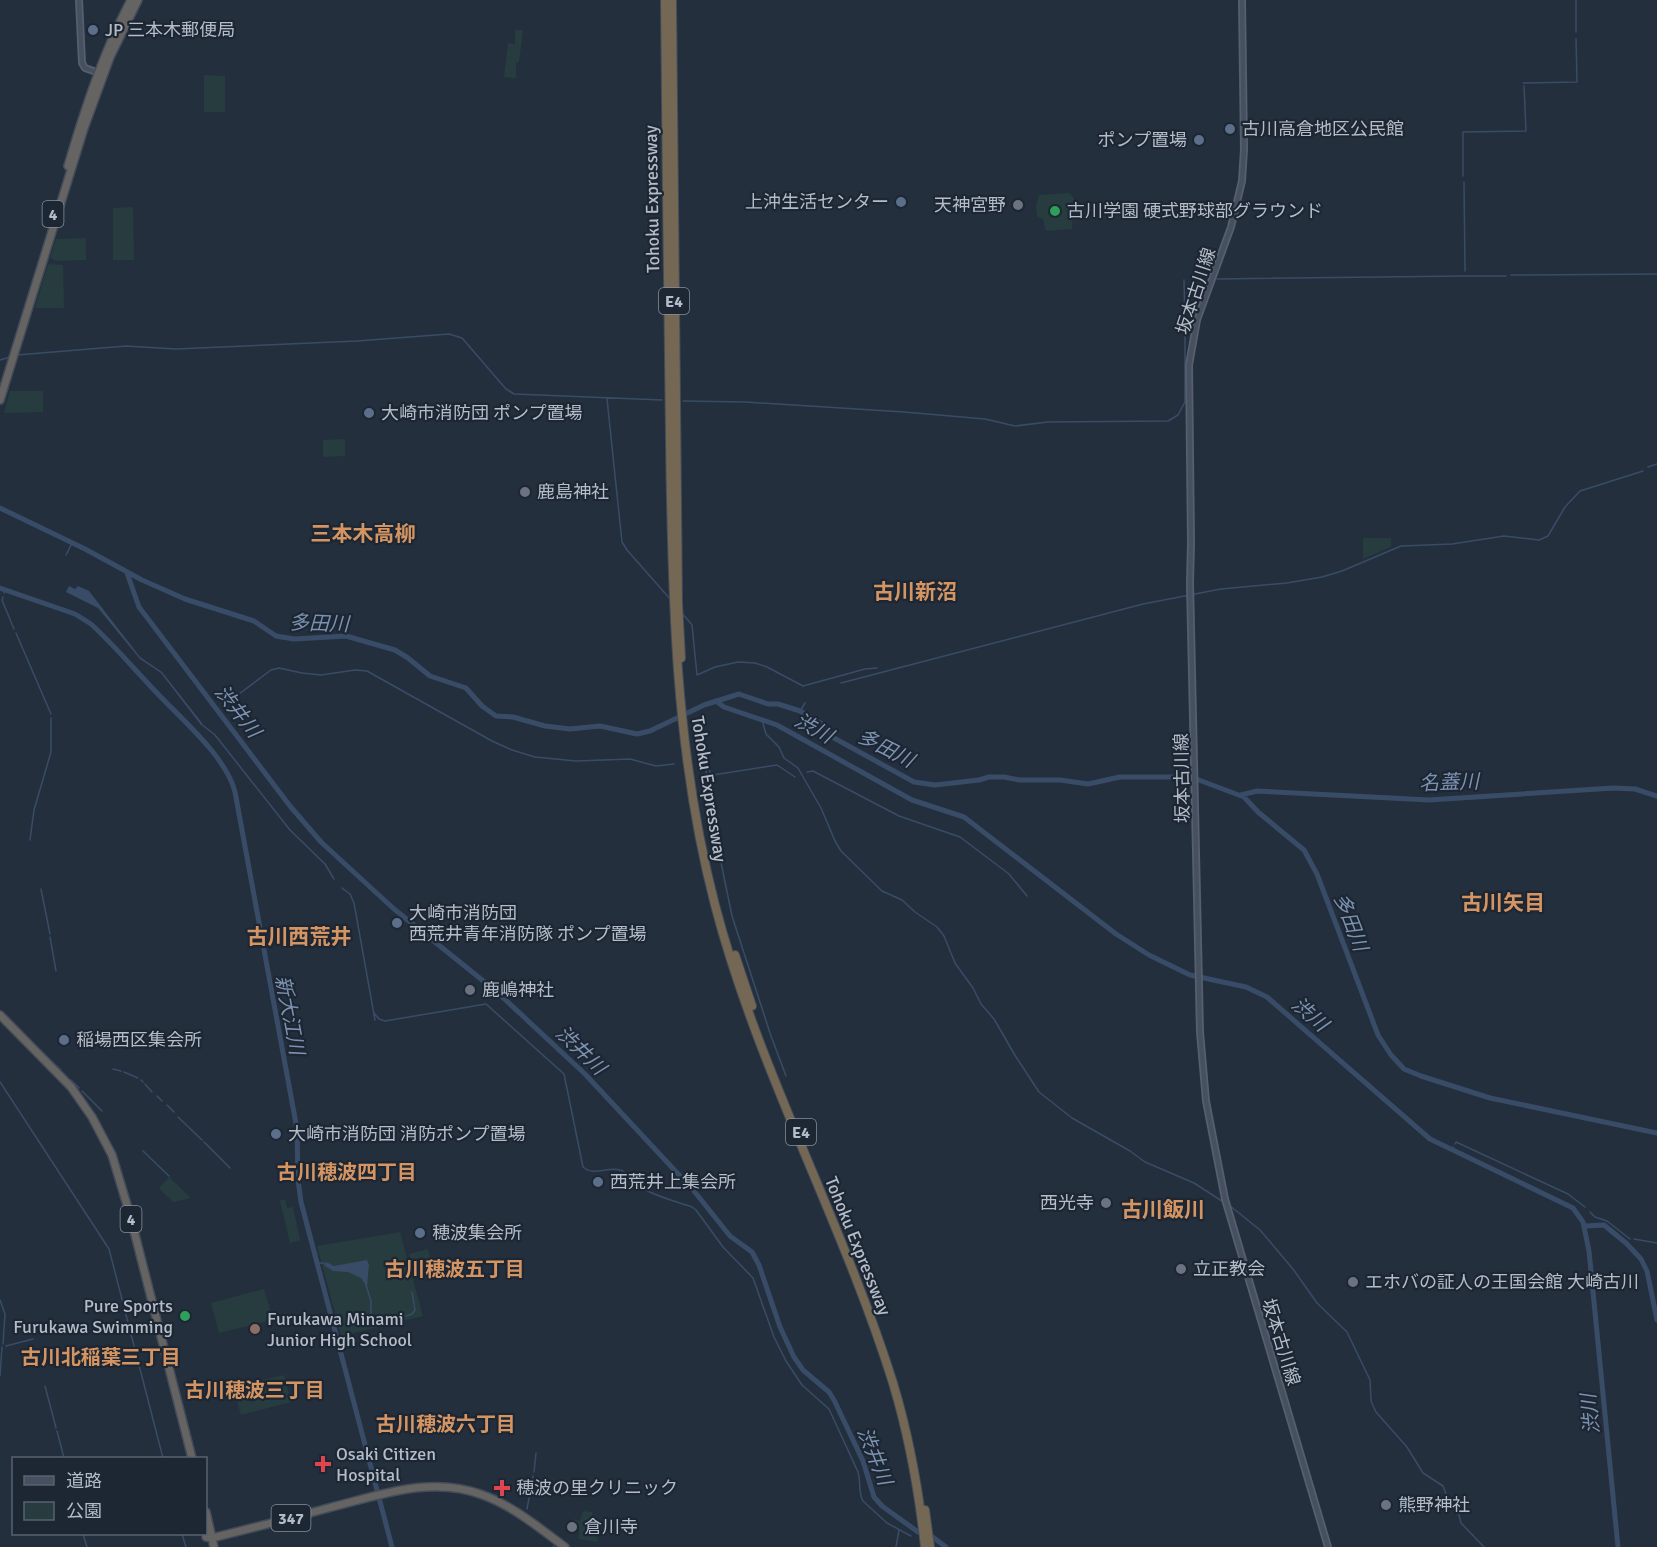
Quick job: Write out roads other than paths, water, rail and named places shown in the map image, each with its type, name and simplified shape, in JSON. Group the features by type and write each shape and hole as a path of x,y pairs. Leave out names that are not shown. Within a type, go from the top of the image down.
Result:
{"highway":[{"name":"4","path":"0,386 12,355 100,73 115,31 131,0"},
{"name":"4","path":"100,73 138,0"},
{"name":"Tohoku Expressway","path":"665,0 675,600 679,621 682,700"},
{"name":"Tohoku Expressway","path":"672,0 675,600 673,614 694,810 708,878 736,978 770,1070 841,1240 894,1387 924,1519 927,1546"},
{"name":"4","path":"0,400 9,364"},
{"name":"4","path":"0,1015 71,1087 92,1117 112,1155 130,1215 189,1457"},
{"name":"4","path":"0,1020 74,1097 91,1121 108,1156 126,1216 189,1457"},
{"name":"347","path":"209,1535 407,1485 434,1482 464,1485 507,1502 565,1547"},
{"path":"207,1520 212,1547"}],"main road":[{"path":"79,0 81,59 85,68 100,73"},
{"name":"坂本古川線","path":"1242,0 1244,149 1242,181 1231,227 1197,320 1190,366 1191,591 1200,1032 1206,1101 1226,1206 1328,1547"}],"water":[{"path":"69,586 75,589 78,586 89,591 140,657 162,672 202,723 201,725 161,673 140,659 98,608 66,592"},
{"path":"367,1260 369,1265 367,1287 361,1278 348,1272 333,1271 324,1265 326,1262 334,1266"}],"waterway":[{"path":"1576,0 1576,32"},
{"path":"1523,83 1577,82 1576,39"},
{"path":"1463,176 1463,132 1526,131 1524,86"},
{"path":"1464,182 1465,271"},
{"path":"1511,275 1657,274"},
{"path":"1465,276 1506,276"},
{"path":"1217,279 1465,276"},
{"path":"1192,280 1204,279"},
{"path":"1184,280 1185,321"},
{"path":"683,401 746,402 904,412 985,419 1015,426 1048,422 1168,421 1178,415 1185,402 1185,328"},
{"path":"17,355 126,346 176,349 357,341 449,334 462,338 506,389 514,394 662,400"},
{"path":"0,360 10,357"},
{"path":"607,399 622,542 671,600"},
{"path":"1648,467 1657,464"},
{"path":"841,683 1143,604 1221,589 1287,583 1322,577 1401,546 1452,544 1504,536 1539,540 1548,536 1565,507 1580,491 1643,471"},
{"name":"多田川","path":"0,508 85,549 142,580 185,599 254,621 276,636 294,639 346,636 395,650 430,676 466,688 482,706 496,716 513,717 545,726 570,729 600,726 637,734 650,731 704,705 739,694 768,704 778,704 800,711 822,724 834,738 914,782 935,785 1004,777 1088,784 1120,777 1191,777 1244,797 1258,812 1304,850 1317,874 1378,1035 1391,1055 1404,1069 1490,1098 1657,1133"},
{"path":"66,555 72,543"},
{"name":"渋井川","path":"127,573 139,607 290,806 321,842 394,909 497,992 585,1074 694,1191 730,1236 752,1252 759,1265 780,1327 794,1357 803,1370 829,1392 834,1400 863,1461 874,1497 882,1506 918,1532 930,1535 946,1547"},
{"name":"新大江川","path":"0,588 75,614 91,624 201,738 230,778 235,792 297,1129 301,1202 392,1547"},
{"path":"3,597 2,600 14,629"},
{"path":"682,613 692,625 697,675 715,667 738,662 755,663 803,686 865,669 877,668"},
{"path":"16,633 51,714"},
{"path":"231,700 271,670 279,668 321,675 355,670 367,671 492,741 535,757 576,761 630,759 656,766 674,764"},
{"name":"渋川","path":"716,701 724,707 777,725 912,800 964,817 1116,934 1149,955 1190,975 1246,987 1267,997 1430,1139 1573,1208 1583,1222 1589,1251 1618,1547"},
{"path":"800,711 805,703"},
{"path":"30,840 34,810 51,752 51,718"},
{"path":"762,720 766,734 779,747 784,758 798,768 821,808 841,851 882,891 902,900 937,927 944,936 955,963 973,988 981,1004 994,1019 1039,1092 1072,1118 1145,1162 1194,1183 1225,1203"},
{"path":"201,724 215,735 290,830 325,864 334,879"},
{"path":"703,760 707,761 706,777 711,814 732,916 786,1076"},
{"path":"709,766 710,773 713,775 777,765 795,777"},
{"path":"807,772 813,771 899,816 960,837 1009,874 1027,896"},
{"name":"名蓋川","path":"1241,795 1257,791 1429,800 1613,788 1635,789 1657,796"},
{"path":"342,888 350,894 354,903 375,1020"},
{"path":"41,889 50,934"},
{"path":"50,937 56,971"},
{"path":"374,1013 379,1019 385,1021 486,1004 564,1074 583,1167 592,1171 615,1169 623,1171 648,1191 696,1210 723,1247 753,1278 774,1337 786,1361 802,1385 829,1409 858,1472 863,1501 887,1523 911,1536"},
{"path":"34,1045 61,1070"},
{"path":"113,1069 121,1071"},
{"path":"124,1072 138,1078"},
{"path":"63,1073 67,1077"},
{"path":"71,1080 79,1088"},
{"path":"0,1082 109,1249 163,1457"},
{"path":"145,1084 152,1092"},
{"path":"82,1091 102,1111"},
{"path":"157,1096 162,1101"},
{"path":"167,1105 174,1112"},
{"path":"178,1117 202,1140"},
{"path":"204,1142 230,1168"},
{"path":"1455,1144 1456,1142 1568,1194 1585,1207"},
{"name":"渋川","path":"1452,1151 1453,1147"},
{"path":"143,1151 169,1176"},
{"path":"1229,1205 1260,1230 1293,1269 1317,1303 1347,1332 1370,1380 1371,1401 1376,1412 1407,1447 1423,1473 1443,1486 1461,1523 1484,1547"},
{"path":"1590,1212 1595,1217 1607,1221 1630,1239"},
{"path":"1585,1226 1604,1225 1641,1259 1647,1271 1657,1320"},
{"path":"1634,1239 1657,1243"},
{"name":"新大江川","path":"317,1263 324,1263"},
{"path":"366,1285 371,1301 371,1318 377,1320"},
{"path":"406,1316 415,1310 412,1292"},
{"path":"0,1300 5,1314 3,1344"},
{"path":"379,1320 404,1316"},
{"path":"6,1346 33,1339"},
{"path":"0,1376 2,1347"},
{"path":"45,1386 56,1428"},
{"path":"57,1431 64,1457"},
{"path":"534,1472 536,1453"},
{"path":"527,1509 533,1476"},
{"path":"896,1547 899,1530"},
{"path":"83,1535 87,1547"},
{"path":"182,1535 186,1547"}],"place":[{"name":"JP 三本木郵便局","path":"93,30"},
{"name":"古川高倉地区公民館","path":"1230,129"},
{"name":"ポンプ置場","path":"1199,140"},
{"name":"上沖生活センター","path":"901,202"},
{"name":"天神宮野","path":"1018,205"},
{"name":"古川学園 硬式野球部グラウンド","path":"1055,211"},
{"name":"大崎市消防団 ポンプ置場","path":"369,413"},
{"name":"鹿島神社","path":"525,492"},
{"name":"大崎市消防団 西荒井青年消防隊 ポンプ置場","path":"397,923"},
{"name":"鹿嶋神社","path":"470,990"},
{"name":"稲場西区集会所","path":"64,1040"},
{"name":"大崎市消防団 消防ポンプ置場","path":"276,1134"},
{"name":"西荒井上集会所","path":"598,1182"},
{"name":"西光寺","path":"1106,1203"},
{"name":"穂波集会所","path":"420,1233"},
{"name":"立正教会","path":"1181,1269"},
{"name":"エホバの証人の王国会館 大崎古川","path":"1353,1282"},
{"name":"Pure Sports Furukawa Swimming","path":"185,1316"},
{"name":"Furukawa Minami Junior High School","path":"255,1329"},
{"name":"Osaki Citizen Hospital","path":"323,1464"},
{"name":"穂波の里クリニック","path":"502,1488"},
{"name":"熊野神社","path":"1386,1505"},
{"name":"倉川寺","path":"572,1527"}],"district":[{"name":"三本木高柳","path":"363,534"},
{"name":"古川新沼","path":"915,592"},
{"name":"古川矢目","path":"1503,903"},
{"name":"古川西荒井","path":"299,937"},
{"name":"古川穂波四丁目","path":"347,1172"},
{"name":"古川飯川","path":"1163,1210"},
{"name":"古川穂波五丁目","path":"455,1269"},
{"name":"古川北稲葉三丁目","path":"101,1357"},
{"name":"古川穂波三丁目","path":"255,1390"},
{"name":"古川穂波六丁目","path":"446,1424"}]}
